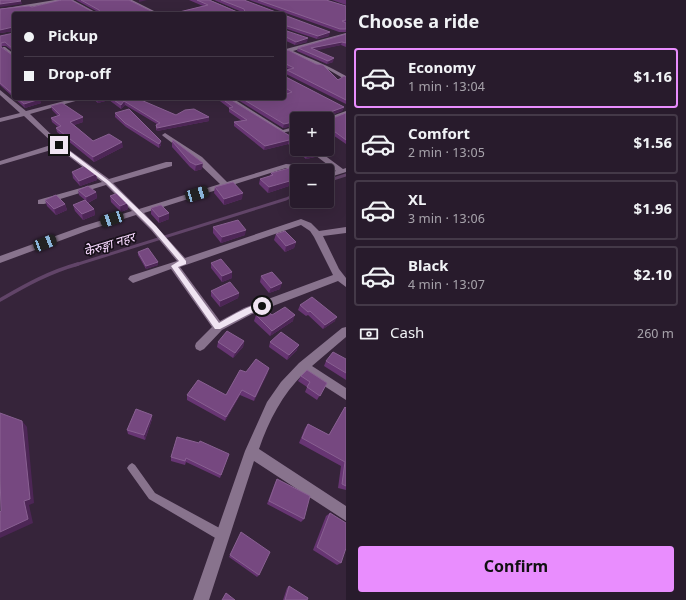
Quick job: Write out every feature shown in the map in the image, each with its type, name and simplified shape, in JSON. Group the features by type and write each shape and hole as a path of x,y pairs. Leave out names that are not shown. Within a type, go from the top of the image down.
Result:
{"street":[{"path":"0,10 18,9 62,0"},
{"path":"70,0 93,12"},
{"path":"129,0 154,12"},
{"path":"206,0 236,12"},
{"path":"18,9 24,12"},
{"path":"286,51 346,34"},
{"path":"336,36 346,42"},
{"path":"310,40 316,42"},
{"path":"286,51 318,65 325,66 346,78"},
{"path":"0,92 59,145 107,182 154,228 165,241 218,327"},
{"path":"0,120 76,100"},
{"path":"231,100 290,136"},
{"path":"339,106 346,109"},
{"path":"334,117 346,113"},
{"path":"282,132 290,130"},
{"path":"165,135 199,159 226,185"},
{"path":"0,163 59,145"},
{"path":"321,156 344,171"},
{"path":"41,202 169,164"},
{"path":"0,260 86,228 138,211 286,166 290,166"},
{"path":"334,174 344,171"},
{"path":"133,279 301,222 308,224 318,234 342,280 332,280 248,311 218,327 200,346"},
{"path":"318,234 346,230"},
{"path":"201,600 221,535 251,451 273,402 284,386 303,366 346,331"},
{"path":"303,366 346,395"},
{"path":"251,451 346,514"}],"lane":[{"path":"4,48 12,54"},
{"path":"132,468 152,496 221,535"}],"building":[{"path":"0,0 20,0 21,1 0,4"},
{"path":"61,0 71,0 93,12 12,12 12,27 0,30 0,9 32,7"},
{"path":"81,0 129,0 153,12 100,12"},
{"path":"197,0 209,0 237,12 179,12 208,5"},
{"path":"221,0 244,0 276,12 245,12 244,9"},
{"path":"258,0 326,0 346,6 346,20 342,21 346,23 346,29 340,29"},
{"path":"286,16 330,32 318,36 286,26"},
{"path":"286,31 308,38 296,42 286,37"},
{"path":"12,33 12,48 5,42 1,43 1,47 12,55 12,93 0,83 0,36"},
{"path":"346,34 346,43 342,42 311,48 334,58 328,61 298,48"},
{"path":"286,50 288,50 316,64 323,65 338,80 344,76 346,77 346,100 287,70 294,68 286,64"},
{"path":"286,77 344,107 330,112 290,112 290,123 284,124 244,100 286,100 286,94 292,92 286,88"},
{"path":"19,100 37,100 24,104"},
{"path":"114,100 141,100 176,115 185,110 194,109 209,117 157,128 156,125 160,123 124,101 121,105"},
{"path":"224,100 231,100 290,136 290,141 265,146 234,122 247,120 229,108 233,107"},
{"path":"62,103 83,117 70,122 93,141 109,134 122,142 93,157 56,128 61,126 51,118 60,115 51,106"},
{"path":"129,109 161,141 159,144 125,123 115,113"},
{"path":"346,113 346,140 334,131 334,118"},
{"path":"173,140 203,163 196,165 190,162 172,141"},
{"path":"85,166 96,174 79,181 72,172"},
{"path":"290,168 290,181 269,187 260,179 273,175 271,173"},
{"path":"233,182 243,193 224,199 215,187"},
{"path":"88,186 96,192 86,197 78,190"},
{"path":"118,193 127,203 120,206 110,196"},
{"path":"56,195 65,204 54,209 45,200"},
{"path":"85,200 94,209 82,214 73,205"},
{"path":"161,205 169,213 159,217 151,208"},
{"path":"238,220 246,230 222,237 213,227"},
{"path":"285,231 296,242 286,246 276,234"},
{"path":"148,248 158,262 146,266 138,252"},
{"path":"221,259 232,272 222,276 211,263"},
{"path":"272,272 282,283 271,288 261,276"},
{"path":"230,282 239,293 220,301 211,291"},
{"path":"312,297 337,317 325,325 310,311 308,312 300,305"},
{"path":"285,307 295,315 272,331 256,315 265,309 272,315"},
{"path":"227,331 244,341 235,353 218,342"},
{"path":"281,332 299,345 289,355 270,342"},
{"path":"333,352 346,359 346,373 326,361"},
{"path":"256,359 269,368 255,397 242,390 226,417 187,395 198,380 226,395 240,370 246,372"},
{"path":"307,370 327,383 320,396 307,387 310,382 301,376"},
{"path":"345,407 346,486 342,484 345,462 302,438 308,424 329,435"},
{"path":"136,409 152,415 144,435 127,430"},
{"path":"0,413 22,421 30,499 24,501 28,519 0,532 1,511"},
{"path":"177,437 199,443 200,441 229,454 221,475 186,458 185,461 171,457"},
{"path":"277,479 310,496 304,519 269,501"},
{"path":"330,513 346,523 346,548 341,563 317,547"},
{"path":"241,532 270,552 259,575 230,555"},
{"path":"289,586 308,598 307,600 285,600"},
{"path":"226,593 235,600 222,600"}],"waterway":[{"name":"केेरुङ्गा नहर","path":"334,179 346,175"},
{"name":"केेरुङ्गा नहर","path":"75,265 290,197"},
{"name":"केेरुङ्गा नहर","path":"0,300 47,275 78,264"}],"route":[{"path":"59,145 107,182 154,228 183,262 174,266 218,327 248,311 262,306"}]}
